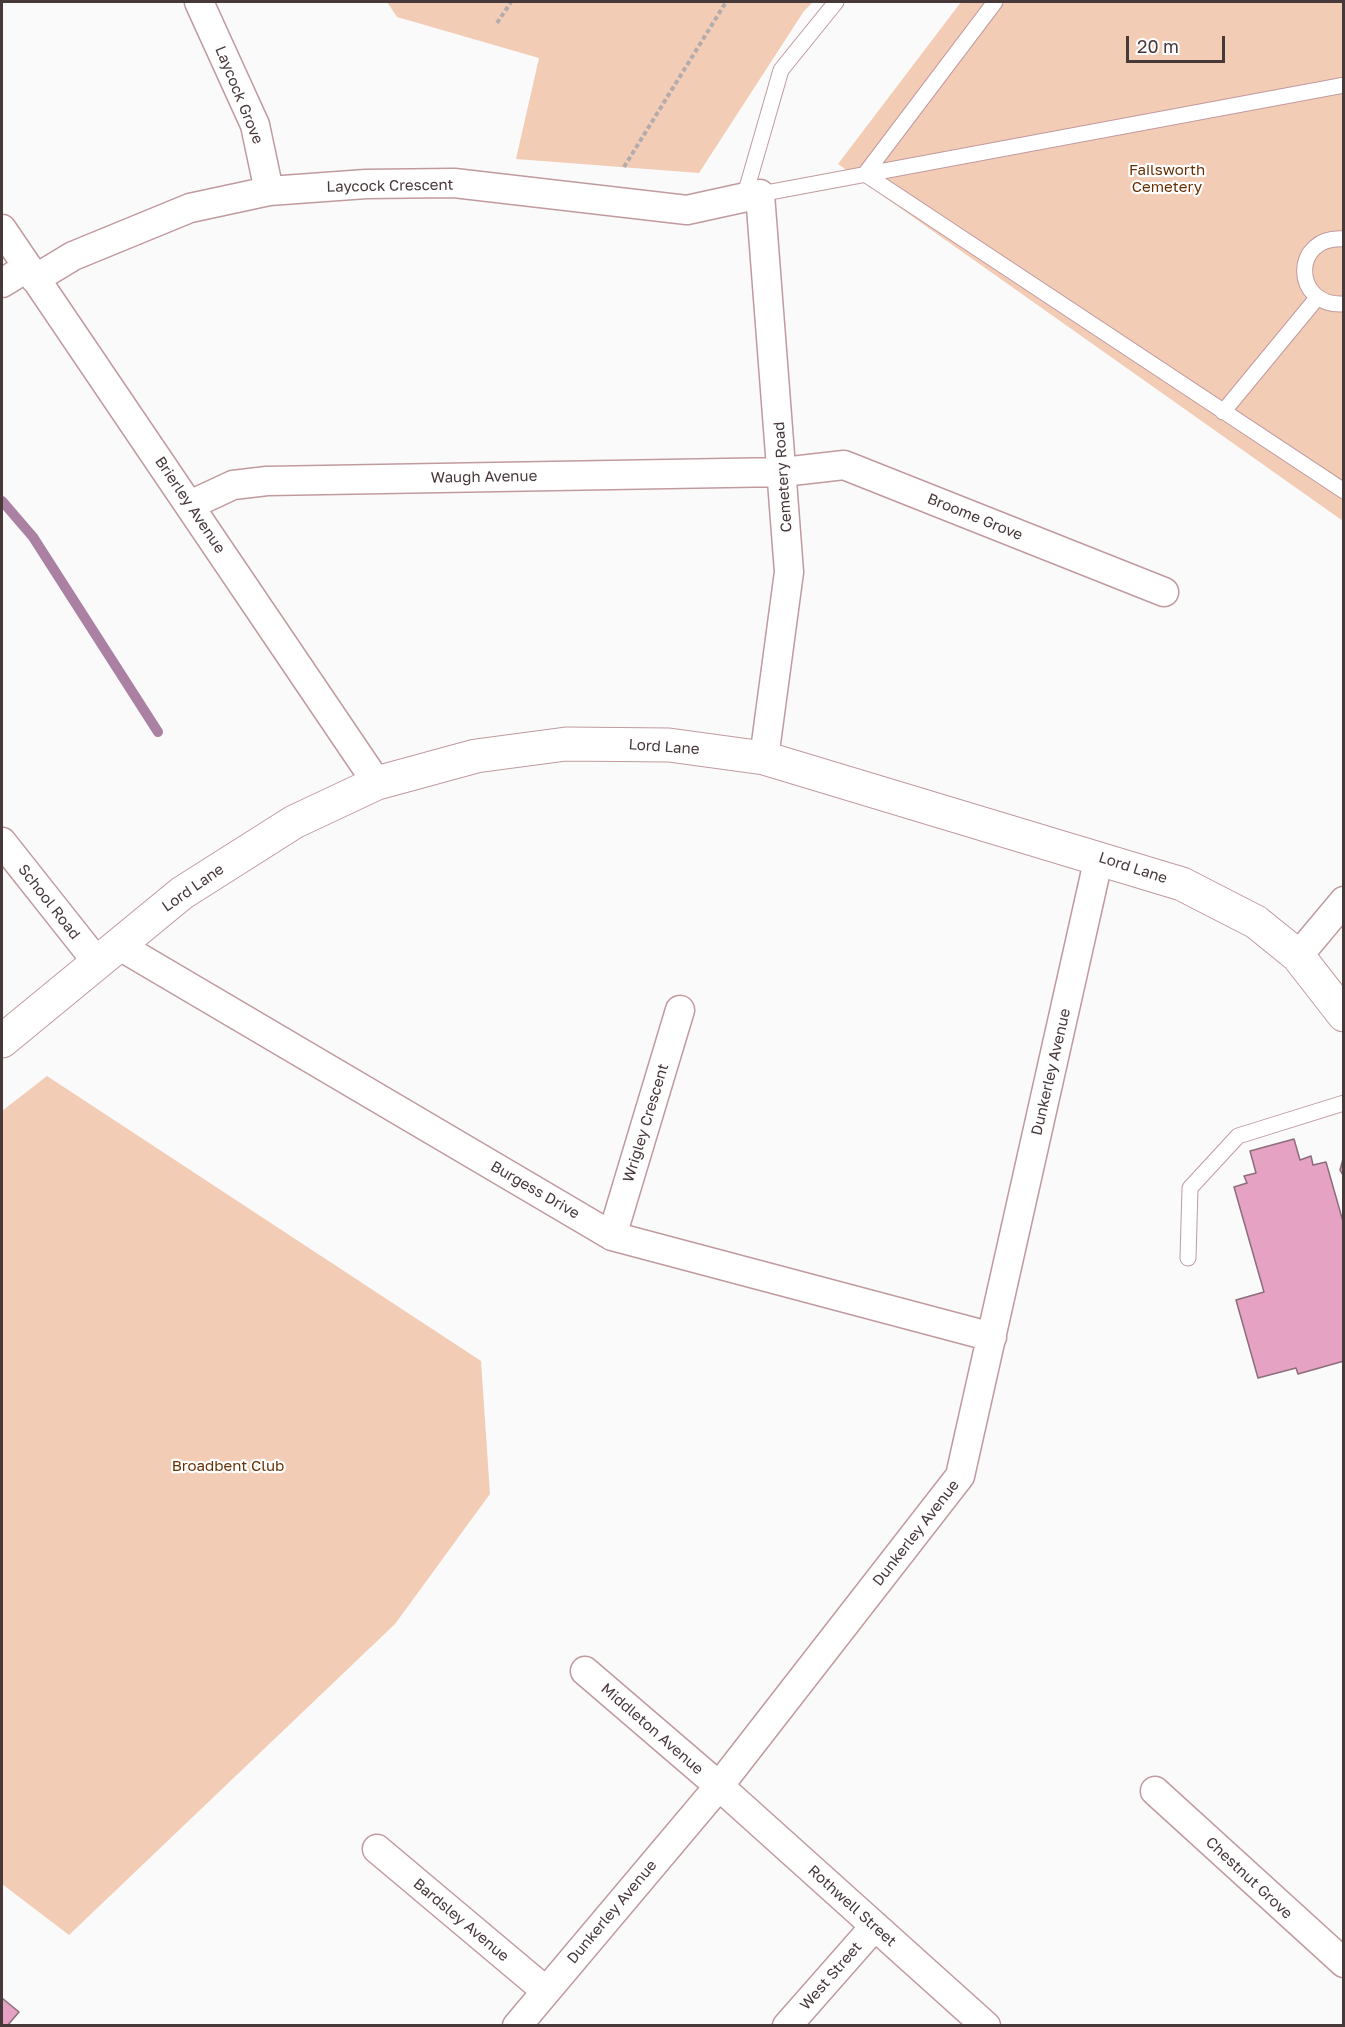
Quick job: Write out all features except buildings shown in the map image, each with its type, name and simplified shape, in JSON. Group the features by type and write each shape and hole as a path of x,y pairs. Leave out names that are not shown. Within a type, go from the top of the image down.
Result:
{"street":[{"name":"Laycock Grove","path":"199,2 255,125 269,191"},
{"name":"Laycock Crescent","path":"2,283 32,273 190,208 269,191 366,184 454,183 687,210 752,196"},
{"name":"Cemetery Road","path":"752,196 783,472 789,572 764,758"},
{"name":"Brierley Avenue","path":"2,229 377,783"},
{"name":"Broome Grove","path":"783,472 844,465 1164,592"},
{"name":"Waugh Avenue","path":"190,505 233,485 267,480 783,472"},
{"name":"Lord Lane","path":"2,1041 182,893 294,822 377,783 476,756 566,744 669,745 764,758 1099,857 1182,884 1256,922 1298,956 1344,1015"},
{"name":"School Road","path":"2,842 108,954"},
{"name":"Dunkerley Avenue","path":"517,2025 719,1786 960,1476 1099,857"},
{"path":"1298,956 1344,901"},
{"name":"Burgess Drive","path":"108,954 612,1236 992,1337"},
{"name":"Wrigley Crescent","path":"612,1236 680,1010"},
{"name":"Middleton Avenue","path":"585,1671 719,1786"},
{"name":"Rothwell Street","path":"719,1786 986,2025"},
{"name":"Chestnut Grove","path":"1155,1791 1344,1963"},
{"name":"Bardsley Avenue","path":"377,1849 546,1991"},
{"name":"West Street","path":"787,2025 875,1926"}],"lane":[{"path":"836,2 781,70 752,196 1344,84"},
{"path":"865,174 995,2"},
{"path":"865,174 1344,491"},
{"path":"1344,238 1333,238 1320,242 1311,251 1305,263 1305,276 1309,288 1317,298 1329,303 1344,304"},
{"path":"1223,412 1317,298"},
{"path":"1188,1258 1190,1188 1238,1136 1344,1103"}],"path":[{"path":"497,23 511,2"},
{"path":"624,167 726,2"}],"green space":[{"path":"387,2 813,2 804,11 699,173 516,159 539,58 397,17"},
{"name":"Failsworth Cemetery","path":"961,2 1343,2 1343,521 838,164"},
{"name":"Broadbent Club","path":"47,1076 481,1361 490,1494 395,1624 69,1935 2,1884 2,1111"}],"waterway":[{"path":"2,501 33,537 158,732"}]}
